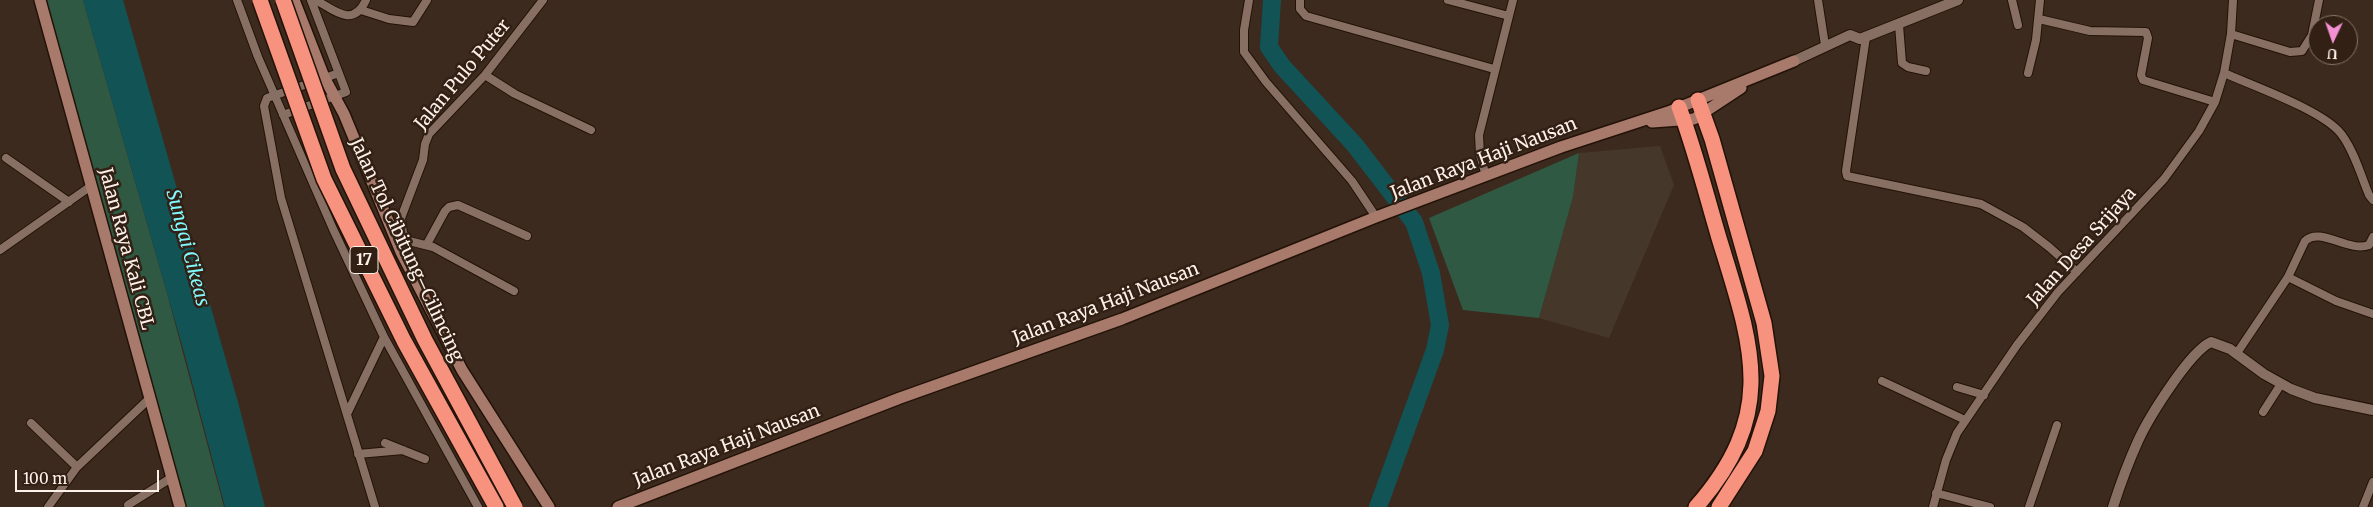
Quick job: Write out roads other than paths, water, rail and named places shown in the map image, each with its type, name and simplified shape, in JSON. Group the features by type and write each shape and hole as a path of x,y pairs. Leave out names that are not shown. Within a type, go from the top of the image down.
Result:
{"highway":[{"name":"17","path":"260,0 324,179 404,341 496,507"},
{"name":"Jalan Tol Cibitung–Cilincing","path":"283,0 343,169 426,340 516,507"},
{"path":"1698,100 1712,139 1764,323 1772,376 1768,411 1755,451 1719,507"},
{"path":"1681,114 1745,327 1752,371 1749,407 1740,441 1715,484 1696,507"},
{"path":"497,474 520,507"}],"main road":[{"name":"Jalan Raya Kali CBL","path":"40,0 180,507"},
{"path":"294,0 324,78 336,96 401,252 462,370 549,507"},
{"name":"Jalan Raya Haji Nausan","path":"618,507 900,398 1122,319 1380,216 1561,147 1640,123 1681,114 1702,115 1737,90 1794,61"},
{"name":"Jalan Raya Haji Nausan","path":"1681,114 1698,100 1794,61"}],"street":[{"path":"237,0 275,96 332,229 384,337 478,507"},
{"path":"283,115 346,92 311,0"},
{"path":"316,0 345,16 353,15 361,10 366,0"},
{"path":"361,10 389,19 413,22 427,0"},
{"name":"Jalan Pulo Puter","path":"409,241 403,233 401,218 423,160 425,144 429,134 485,74 543,0"},
{"path":"1249,0 1244,30 1244,52 1266,82 1380,216"},
{"path":"1300,0 1300,9 1306,16 1494,69"},
{"path":"1448,0 1509,16"},
{"path":"1486,176 1480,155 1479,135 1494,69 1513,0"},
{"name":"Jalan Raya Haji Nausan","path":"1794,61 1826,44 1850,35 1860,39 1958,0"},
{"path":"2012,0 2018,25"},
{"path":"2028,73 2039,19 2040,0"},
{"name":"Jalan Desa Srijaya","path":"1933,507 1951,446 1965,420 2017,345 2077,272 2164,179 2184,154 2215,102 2224,73 2231,34 2233,0"},
{"path":"2231,34 2290,52 2302,51 2312,34 2319,0"},
{"path":"1818,2 1826,44"},
{"path":"2039,19 2090,31 2146,32 2148,38 2141,75 2143,80 2215,102"},
{"path":"1899,24 1902,63 1908,67 1926,71"},
{"path":"1866,37 1846,171 1847,176 1981,204 2023,227 2050,247 2077,272"},
{"path":"339,73 275,96 265,101 264,106 281,198 375,507"},
{"path":"2224,73 2315,114 2333,125 2342,135 2369,196 2373,200"},
{"path":"485,74 515,94 591,130"},
{"path":"6,158 70,202"},
{"path":"0,250 91,186"},
{"path":"427,244 441,217 449,207 453,206 464,206 528,236"},
{"path":"2237,353 2288,277 2304,241 2309,237 2317,236 2357,247 2369,245 2373,236"},
{"path":"401,252 409,241 427,244 514,291"},
{"path":"2288,277 2336,302 2373,314"},
{"path":"348,414 384,337"},
{"path":"2113,507 2139,439 2191,359 2211,342 2220,344 2237,353 2264,374 2281,384 2315,398 2373,410"},
{"path":"1882,380 1965,420"},
{"path":"2263,412 2281,384"},
{"path":"1957,386 1984,395"},
{"path":"48,507 77,467 149,399"},
{"path":"31,423 77,467"},
{"path":"2029,507 2057,424"},
{"path":"385,443 425,459"},
{"path":"358,454 403,450"},
{"path":"128,504 171,478"},
{"path":"2363,507 2373,482"},
{"path":"1936,494 1990,507"}],"water":[{"name":"Sungai Cikeas","path":"83,0 123,0 238,402 265,507 225,507 184,352"}],"waterway":[{"path":"1272,0 1269,47 1282,66 1354,144 1414,222 1431,273 1440,325 1435,350 1378,507"}]}
